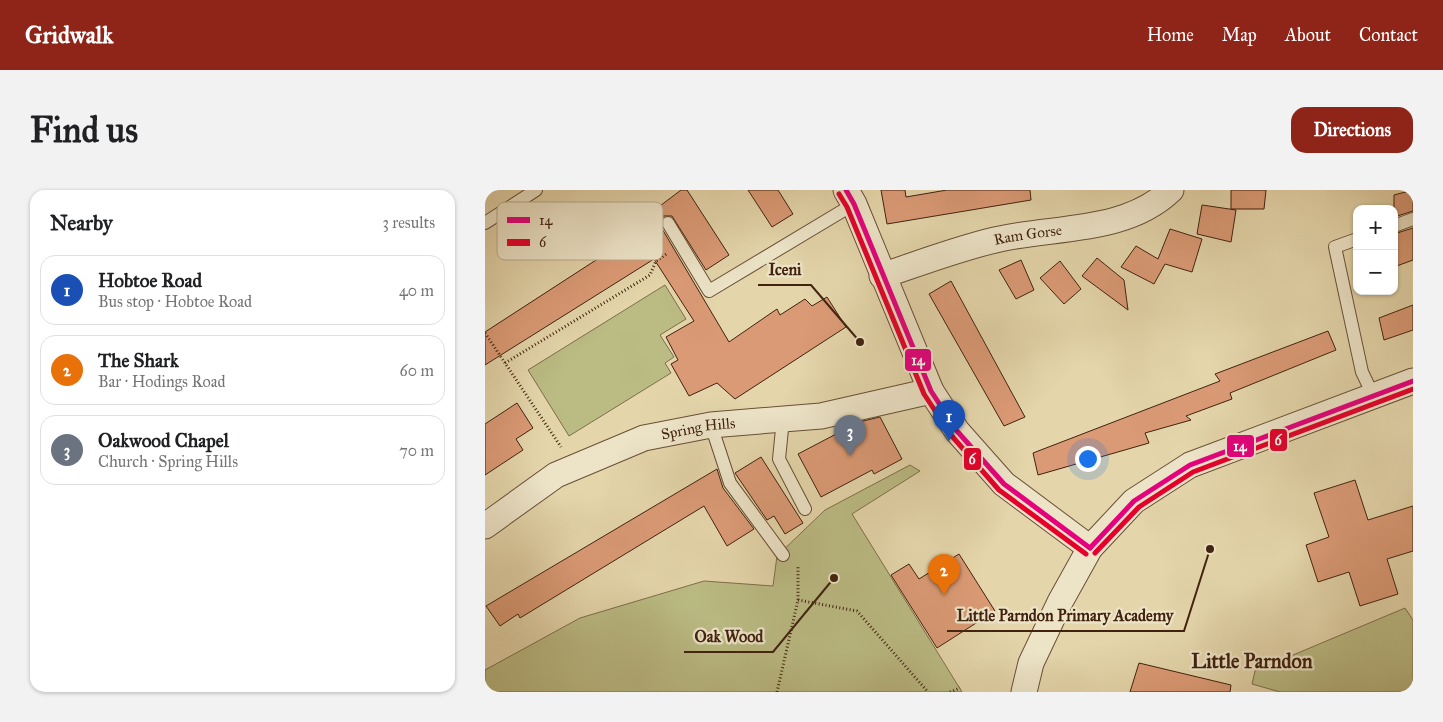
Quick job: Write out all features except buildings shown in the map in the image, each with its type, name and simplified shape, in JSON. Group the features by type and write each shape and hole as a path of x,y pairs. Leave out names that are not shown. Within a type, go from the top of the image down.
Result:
{"street":[{"name":"Ram Gorse","path":"883,276 996,239 1110,222 1137,212 1163,198 1171,190"},
{"path":"850,197 931,391 957,430 1004,484 1090,548"},
{"path":"1024,692 1031,663 1060,602 1090,548 1134,501 1190,465 1413,381"},
{"name":"Spring Hills","path":"485,526 556,476 644,438 711,425 821,416 931,391"}],"lane":[{"path":"517,202 536,190"},
{"path":"667,223 709,291 850,197"},
{"path":"485,223 497,215"},
{"path":"1398,225 1413,219"},
{"path":"1353,241 1335,248 1362,372 1373,395"},
{"path":"783,419 779,459 805,509"},
{"path":"711,425 729,483 783,555"}],"path":[{"path":"663,257 681,245"},
{"path":"505,363 651,275 658,260"},
{"path":"485,334 575,467"},
{"path":"777,692 798,600 798,565 783,555"},
{"path":"798,600 857,611 928,692"},
{"path":"950,692 960,688"}],"green space":[{"path":"665,285 686,319 660,335 674,357 665,363 671,373 569,436 528,370"},
{"path":"910,465 920,471 852,514 962,692 485,692 485,670 580,618 704,581 773,586 777,556 825,510"},
{"path":"1405,608 1413,620 1413,692 1280,692 1252,684 1255,671"}],"transit line":[{"name":"14","path":"846,190 854,204 931,391 957,431 1004,484 1090,548"},
{"name":"6","path":"839,194 847,207 924,394 951,435 999,490 1086,554"},
{"name":"14","path":"1090,548 1134,501 1190,465 1413,381"},
{"name":"6","path":"1095,553 1139,507 1193,472 1413,389"}],"place":[{"name":"Iceni","path":"860,342"},
{"name":"Hobtoe Road","path":"949,441"},
{"name":"Oakwood Chapel","path":"850,456"},
{"name":"Little Parndon Primary Academy","path":"1210,549"},
{"name":"Oak Wood","path":"834,578"},
{"name":"The Shark","path":"944,595"}],"district":[{"name":"Little Parndon","path":"1252,661"}]}
